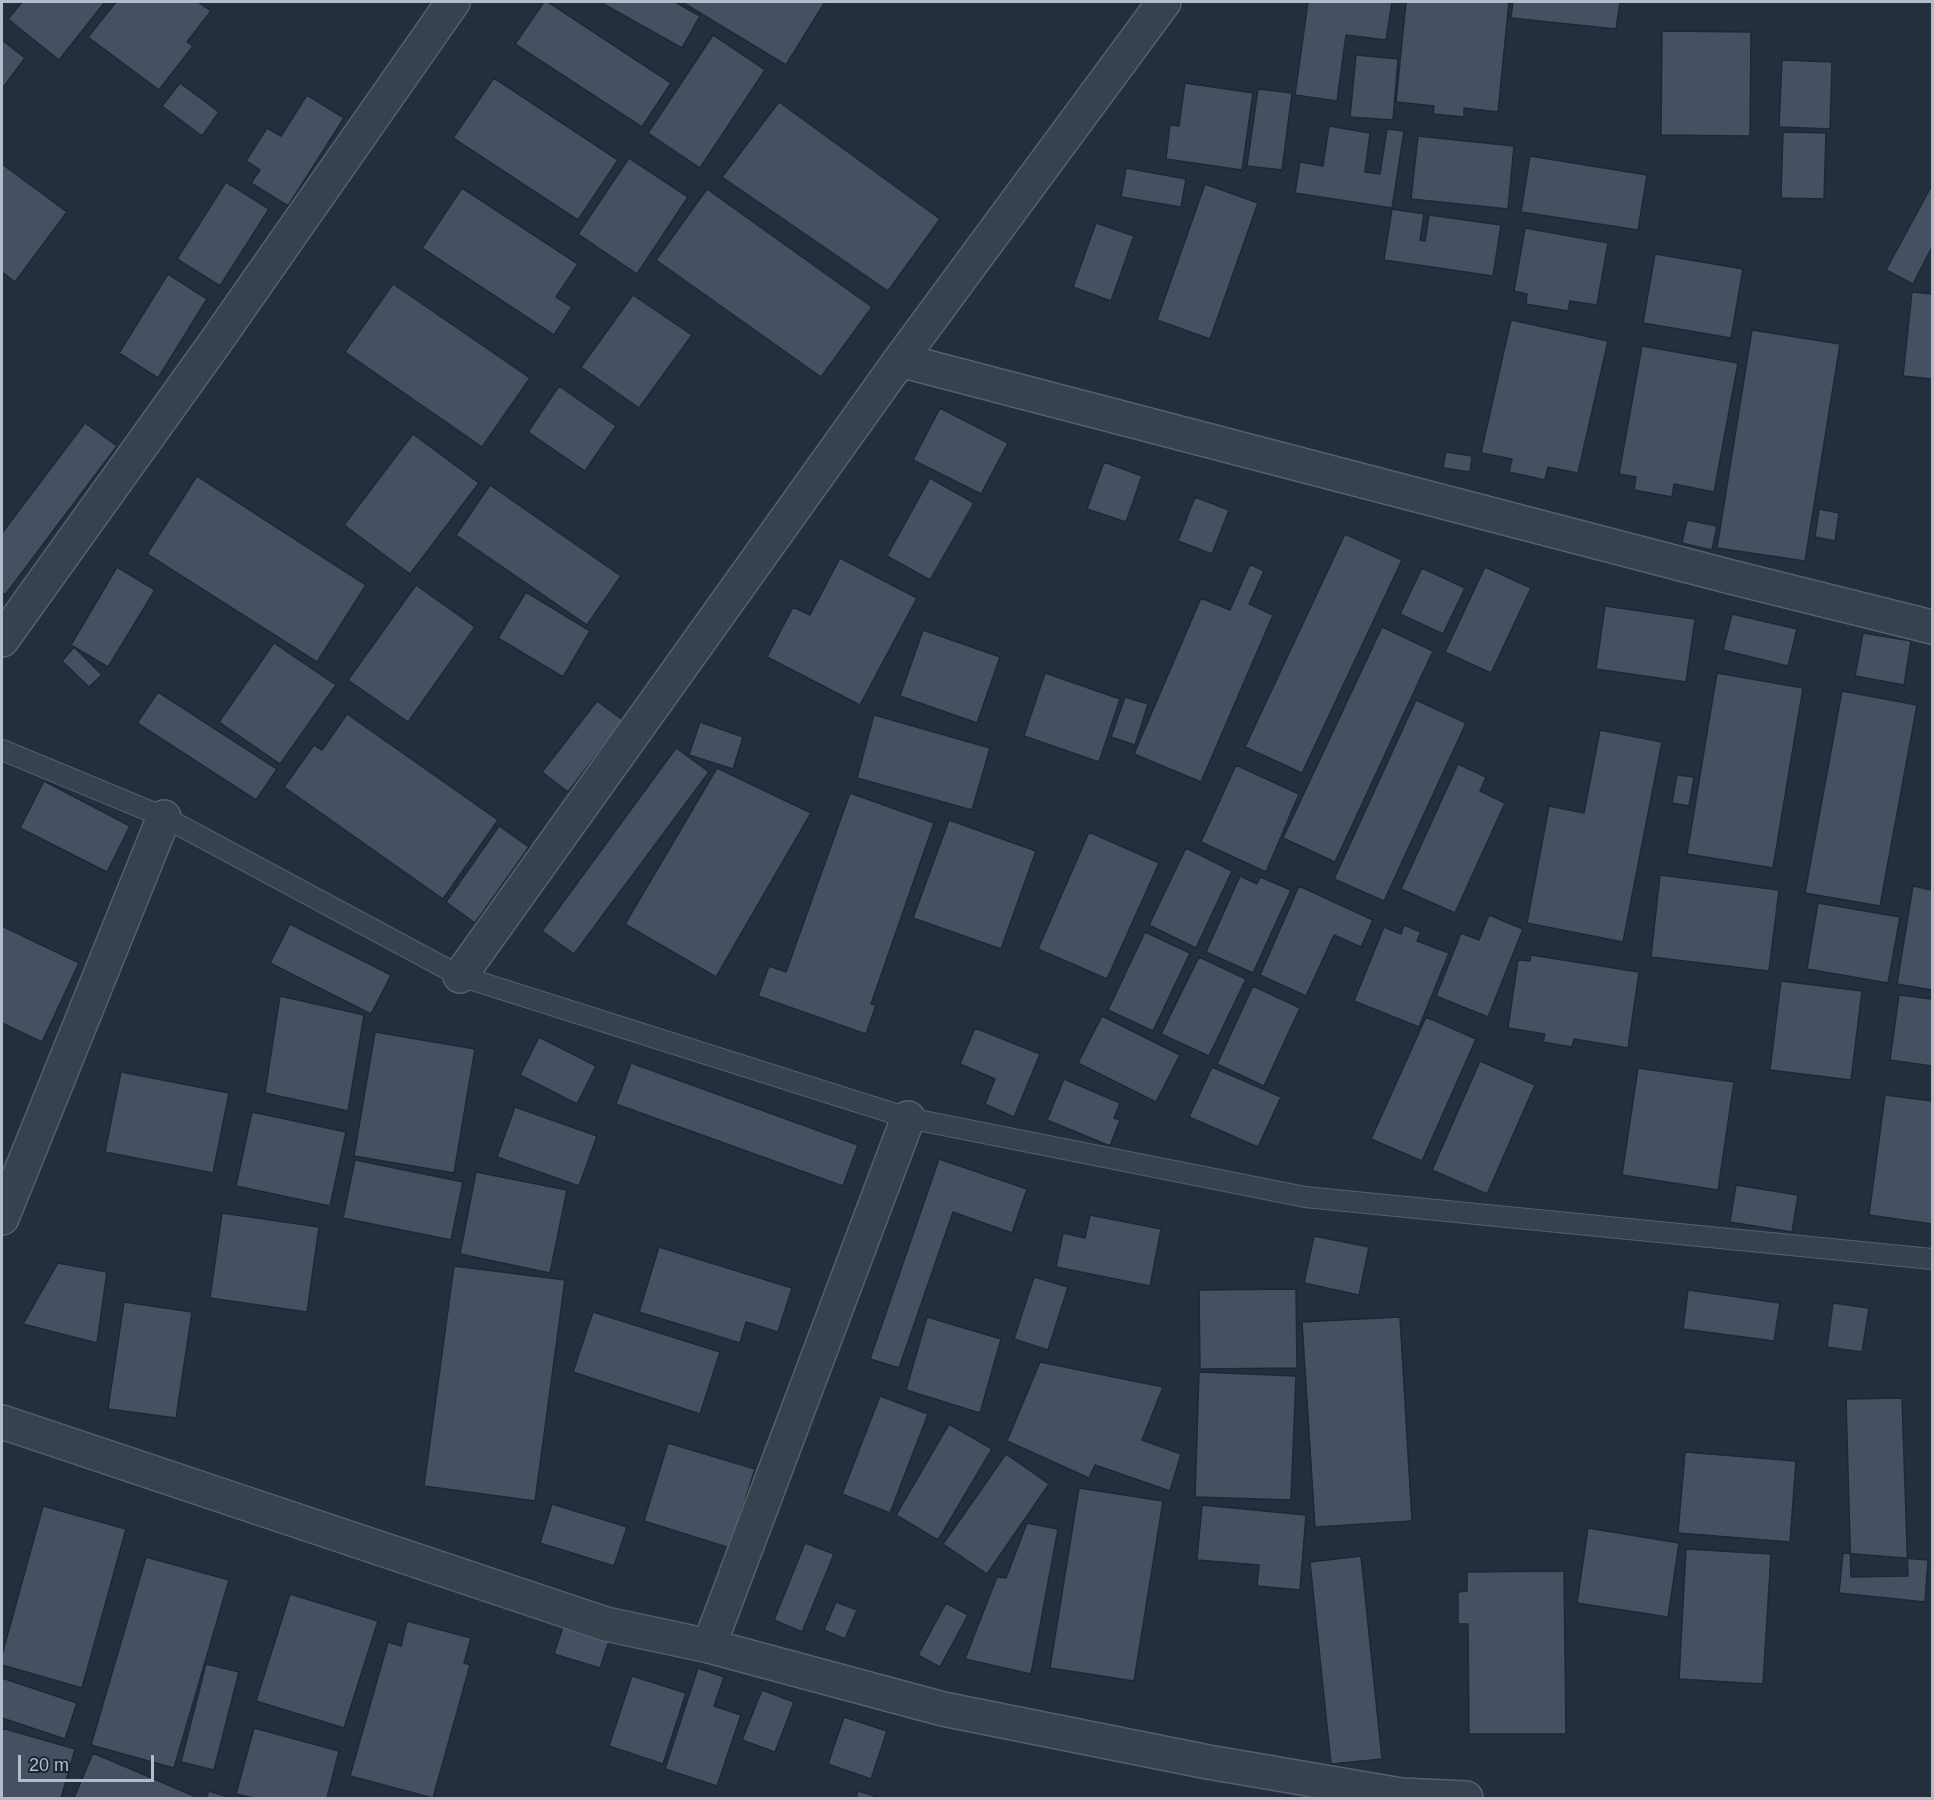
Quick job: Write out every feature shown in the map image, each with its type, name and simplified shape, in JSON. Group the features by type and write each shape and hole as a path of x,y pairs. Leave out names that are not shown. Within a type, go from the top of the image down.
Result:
{"street":[{"path":"2,640 212,347 453,2"},
{"path":"460,976 900,360 1164,2"},
{"path":"900,360 1731,577 1932,627"},
{"path":"2,1218 164,817"},
{"path":"709,1646 908,1118"},
{"path":"2,1422 606,1624 709,1646 943,1709 1208,1762 1400,1797 1466,1798"}],"lane":[{"path":"2,750 164,817 460,976 908,1118 1305,1197 1932,1259"}],"building":[{"path":"22,2 105,2 59,60 8,19"},
{"path":"116,2 198,2 211,11 187,42 193,46 159,90 88,37"},
{"path":"544,2 548,2 671,83 642,127 515,44"},
{"path":"600,2 675,2 700,16 682,48"},
{"path":"682,2 825,2 786,65"},
{"path":"1308,2 1392,2 1386,40 1346,35 1337,101 1295,95"},
{"path":"1406,2 1509,2 1498,112 1464,108 1464,117 1433,114 1434,106 1396,102"},
{"path":"1513,2 1620,2 1616,29 1511,18"},
{"path":"1662,31 1751,32 1750,136 1661,135"},
{"path":"713,35 765,70 700,168 648,133"},
{"path":"2,40 25,58 2,89"},
{"path":"1356,55 1398,59 1393,120 1350,117"},
{"path":"1782,60 1832,62 1830,129 1779,127"},
{"path":"494,78 618,160 578,220 453,138"},
{"path":"180,83 219,112 202,136 162,106"},
{"path":"1185,83 1253,93 1242,170 1166,159 1170,125 1179,126"},
{"path":"1258,89 1292,93 1282,170 1247,166"},
{"path":"307,95 344,118 288,206 251,183 260,170 246,161 267,128 281,136"},
{"path":"779,102 940,219 888,291 722,177"},
{"path":"1329,126 1370,133 1365,172 1380,174 1387,129 1404,131 1392,208 1295,193 1300,162 1323,166"},
{"path":"1783,132 1826,133 1824,199 1781,198"},
{"path":"1418,136 1514,146 1508,209 1411,199"},
{"path":"1530,156 1647,175 1638,230 1521,212"},
{"path":"629,158 688,197 637,274 578,234"},
{"path":"2,164 67,212 15,282 2,272"},
{"path":"1126,168 1186,179 1181,207 1121,197"},
{"path":"226,182 269,209 220,286 177,259"},
{"path":"1205,184 1258,203 1210,339 1157,320"},
{"path":"1932,185 1932,247 1913,284 1886,270"},
{"path":"462,188 578,264 556,297 572,307 554,335 422,248"},
{"path":"707,189 872,307 821,377 656,260"},
{"path":"1392,209 1424,214 1420,240 1425,241 1429,215 1501,225 1493,276 1384,260"},
{"path":"1096,223 1134,236 1111,301 1073,287"},
{"path":"1525,228 1608,243 1597,305 1570,301 1568,311 1526,304 1527,294 1514,291"},
{"path":"1655,254 1743,269 1731,338 1643,323"},
{"path":"168,274 207,299 158,378 119,353"},
{"path":"393,284 530,378 482,447 345,352"},
{"path":"1912,292 1932,294 1932,379 1903,376"},
{"path":"633,295 692,335 639,408 581,367"},
{"path":"1511,320 1608,341 1578,473 1548,467 1545,480 1509,472 1512,459 1481,453"},
{"path":"1752,330 1840,344 1805,561 1717,548"},
{"path":"1642,346 1738,363 1714,492 1674,484 1672,497 1634,490 1636,477 1619,474"},
{"path":"559,386 616,426 585,471 528,432"},
{"path":"940,408 1008,443 981,494 913,460"},
{"path":"85,423 117,446 5,595 2,592 2,533"},
{"path":"413,434 479,483 410,574 344,525"},
{"path":"1446,452 1472,456 1470,472 1443,468"},
{"path":"1104,462 1142,476 1126,522 1087,509"},
{"path":"197,476 366,585 317,662 147,554"},
{"path":"930,478 974,503 930,580 887,556"},
{"path":"490,485 621,576 587,625 456,535"},
{"path":"1195,497 1229,510 1212,554 1178,541"},
{"path":"1819,509 1839,513 1835,541 1815,537"},
{"path":"1687,520 1717,526 1712,550 1682,543"},
{"path":"1345,534 1402,560 1302,773 1245,747"},
{"path":"840,558 917,598 860,705 767,657 793,607 810,615"},
{"path":"1250,564 1264,571 1249,604 1273,615 1201,782 1134,754 1201,598 1230,610"},
{"path":"117,567 155,590 108,667 71,645"},
{"path":"1485,567 1531,588 1491,673 1445,652"},
{"path":"1422,568 1465,588 1443,634 1400,614"},
{"path":"416,585 475,627 408,722 348,680"},
{"path":"526,592 590,631 563,677 498,638"},
{"path":"1605,606 1695,619 1686,682 1596,669"},
{"path":"1732,614 1797,629 1788,666 1723,650"},
{"path":"1382,627 1433,651 1335,862 1283,838"},
{"path":"923,630 1000,657 977,723 900,696"},
{"path":"1863,633 1911,641 1904,685 1855,676"},
{"path":"274,643 336,685 280,764 219,722"},
{"path":"74,647 102,675 89,687 62,661"},
{"path":"1045,673 1120,699 1099,762 1024,736"},
{"path":"1717,673 1803,688 1773,868 1687,854"},
{"path":"1842,691 1917,705 1880,906 1805,893"},
{"path":"158,692 277,769 256,800 137,723"},
{"path":"1125,697 1148,704 1135,745 1111,737"},
{"path":"1416,700 1466,723 1384,901 1334,879"},
{"path":"597,701 623,720 568,792 542,772"},
{"path":"347,714 498,820 443,899 284,787 314,745 322,750"},
{"path":"874,715 990,748 972,810 857,778"},
{"path":"700,722 743,737 733,769 689,755"},
{"path":"1600,730 1662,742 1623,942 1527,923 1549,806 1584,813"},
{"path":"676,748 709,772 574,954 542,931"},
{"path":"1458,764 1486,777 1480,791 1505,803 1455,913 1401,889"},
{"path":"1236,765 1299,794 1266,872 1201,842"},
{"path":"717,768 811,813 716,977 625,924"},
{"path":"1677,775 1694,777 1689,806 1672,803"},
{"path":"44,781 130,826 107,872 20,828"},
{"path":"850,793 934,823 871,1004 876,1005 866,1034 758,996 769,966 786,972"},
{"path":"949,820 1036,851 1001,949 913,918"},
{"path":"499,826 529,847 475,923 446,902"},
{"path":"1089,832 1159,863 1107,979 1038,949"},
{"path":"1186,848 1232,871 1196,948 1149,925"},
{"path":"1660,875 1779,890 1769,971 1651,957"},
{"path":"1240,876 1257,884 1260,877 1291,890 1253,973 1206,952"},
{"path":"1299,886 1373,920 1361,947 1334,935 1306,996 1260,975"},
{"path":"1913,886 1932,890 1932,990 1897,984"},
{"path":"1818,903 1900,917 1888,983 1807,969"},
{"path":"1489,915 1523,929 1488,1017 1436,996 1461,933 1479,940"},
{"path":"290,924 391,975 371,1014 270,963"},
{"path":"1404,925 1421,932 1417,941 1449,953 1419,1027 1354,1001 1384,927 1401,934"},
{"path":"2,926 79,963 42,1042 2,1023"},
{"path":"1145,932 1190,953 1153,1031 1108,1010"},
{"path":"1531,955 1639,972 1628,1048 1574,1039 1572,1047 1543,1042 1545,1034 1508,1028 1518,960 1530,961"},
{"path":"1199,957 1246,979 1209,1056 1161,1034"},
{"path":"1781,981 1862,991 1851,1080 1770,1070"},
{"path":"1253,986 1300,1008 1264,1086 1217,1064"},
{"path":"1899,995 1932,999 1932,1066 1890,1060"},
{"path":"280,996 364,1015 348,1111 265,1093"},
{"path":"1102,1016 1180,1055 1156,1102 1078,1063"},
{"path":"1426,1017 1476,1039 1422,1161 1371,1139"},
{"path":"975,1028 1040,1054 1014,1117 985,1104 995,1079 960,1064"},
{"path":"375,1032 475,1049 454,1173 354,1156"},
{"path":"539,1037 596,1066 577,1104 520,1075"},
{"path":"1480,1061 1535,1085 1487,1194 1432,1170"},
{"path":"631,1063 858,1145 843,1186 616,1104"},
{"path":"1212,1067 1281,1097 1258,1147 1189,1117"},
{"path":"1638,1068 1734,1082 1718,1190 1622,1175"},
{"path":"121,1072 229,1093 213,1173 105,1152"},
{"path":"1064,1079 1120,1103 1114,1118 1120,1120 1110,1146 1047,1120"},
{"path":"1885,1095 1932,1101 1932,1224 1869,1215"},
{"path":"515,1107 597,1136 579,1186 497,1157"},
{"path":"252,1112 346,1132 330,1206 236,1186"},
{"path":"939,1159 1027,1189 1012,1233 953,1212 899,1368 870,1359"},
{"path":"355,1160 463,1182 451,1240 343,1218"},
{"path":"476,1172 567,1190 550,1273 460,1254"},
{"path":"1736,1185 1798,1195 1792,1232 1730,1222"},
{"path":"222,1213 319,1227 307,1312 210,1298"},
{"path":"1090,1215 1161,1229 1150,1286 1056,1267 1063,1233 1085,1238"},
{"path":"1314,1236 1369,1247 1359,1295 1304,1283"},
{"path":"659,1247 792,1288 778,1332 746,1322 740,1343 639,1312"},
{"path":"58,1263 107,1272 97,1343 23,1324"},
{"path":"454,1266 565,1280 535,1501 424,1486"},
{"path":"1034,1277 1068,1287 1048,1350 1014,1339"},
{"path":"1296,1289 1297,1368 1200,1369 1199,1290"},
{"path":"1688,1290 1780,1303 1774,1341 1683,1329"},
{"path":"124,1302 192,1312 176,1418 108,1409"},
{"path":"1833,1303 1869,1308 1862,1352 1827,1347"},
{"path":"593,1312 720,1352 700,1414 573,1372"},
{"path":"927,1317 1001,1339 980,1413 906,1390"},
{"path":"1400,1317 1412,1521 1315,1527 1302,1322"},
{"path":"1040,1362 1163,1387 1142,1440 1181,1454 1170,1491 1095,1465 1089,1478 1007,1441"},
{"path":"1199,1372 1296,1376 1291,1500 1195,1497"},
{"path":"880,1396 928,1414 890,1513 842,1494"},
{"path":"1902,1398 1908,1576 1851,1577 1846,1399"},
{"path":"949,1424 992,1449 938,1540 896,1515"},
{"path":"668,1443 755,1469 730,1548 644,1521"},
{"path":"1685,1452 1796,1461 1790,1542 1678,1533"},
{"path":"1006,1454 1049,1484 987,1574 943,1544"},
{"path":"1079,1488 1163,1501 1134,1681 1050,1668"},
{"path":"552,1504 627,1527 614,1566 540,1543"},
{"path":"1202,1505 1306,1515 1300,1590 1257,1586 1259,1565 1197,1560"},
{"path":"43,1506 126,1529 82,1688 2,1665 2,1655"},
{"path":"1027,1523 1058,1529 1031,1674 965,1659 997,1577 1006,1578"},
{"path":"1588,1528 1679,1543 1668,1617 1577,1603"},
{"path":"805,1543 834,1554 802,1632 774,1620"},
{"path":"1686,1549 1771,1554 1763,1684 1679,1679"},
{"path":"1843,1553 1928,1560 1925,1602 1839,1593"},
{"path":"1361,1556 1382,1759 1331,1764 1310,1562"},
{"path":"146,1557 229,1580 174,1768 91,1745"},
{"path":"1564,1571 1566,1734 1469,1734 1468,1624 1458,1624 1458,1592 1467,1591 1467,1572"},
{"path":"290,1594 378,1621 344,1728 256,1701"},
{"path":"836,1602 857,1610 845,1639 824,1630"},
{"path":"946,1603 968,1615 940,1667 918,1655"},
{"path":"407,1621 471,1638 464,1663 470,1665 433,1798 350,1776 388,1642 401,1646"},
{"path":"563,1627 609,1641 600,1668 554,1654"},
{"path":"206,1664 239,1672 214,1770 181,1762"},
{"path":"698,1668 724,1677 714,1706 741,1715 717,1786 665,1769"},
{"path":"632,1676 686,1693 663,1764 609,1746"},
{"path":"2,1678 77,1703 65,1739 2,1718"},
{"path":"762,1690 794,1702 775,1752 742,1740"},
{"path":"844,1717 887,1731 871,1779 828,1764"},
{"path":"2,1728 75,1749 61,1798 2,1798"},
{"path":"254,1728 339,1751 327,1798 254,1798 236,1794"},
{"path":"93,1753 194,1796 193,1798 74,1798"},
{"path":"209,1791 231,1798 206,1798"},
{"path":"858,1791 881,1798 856,1798"}]}
